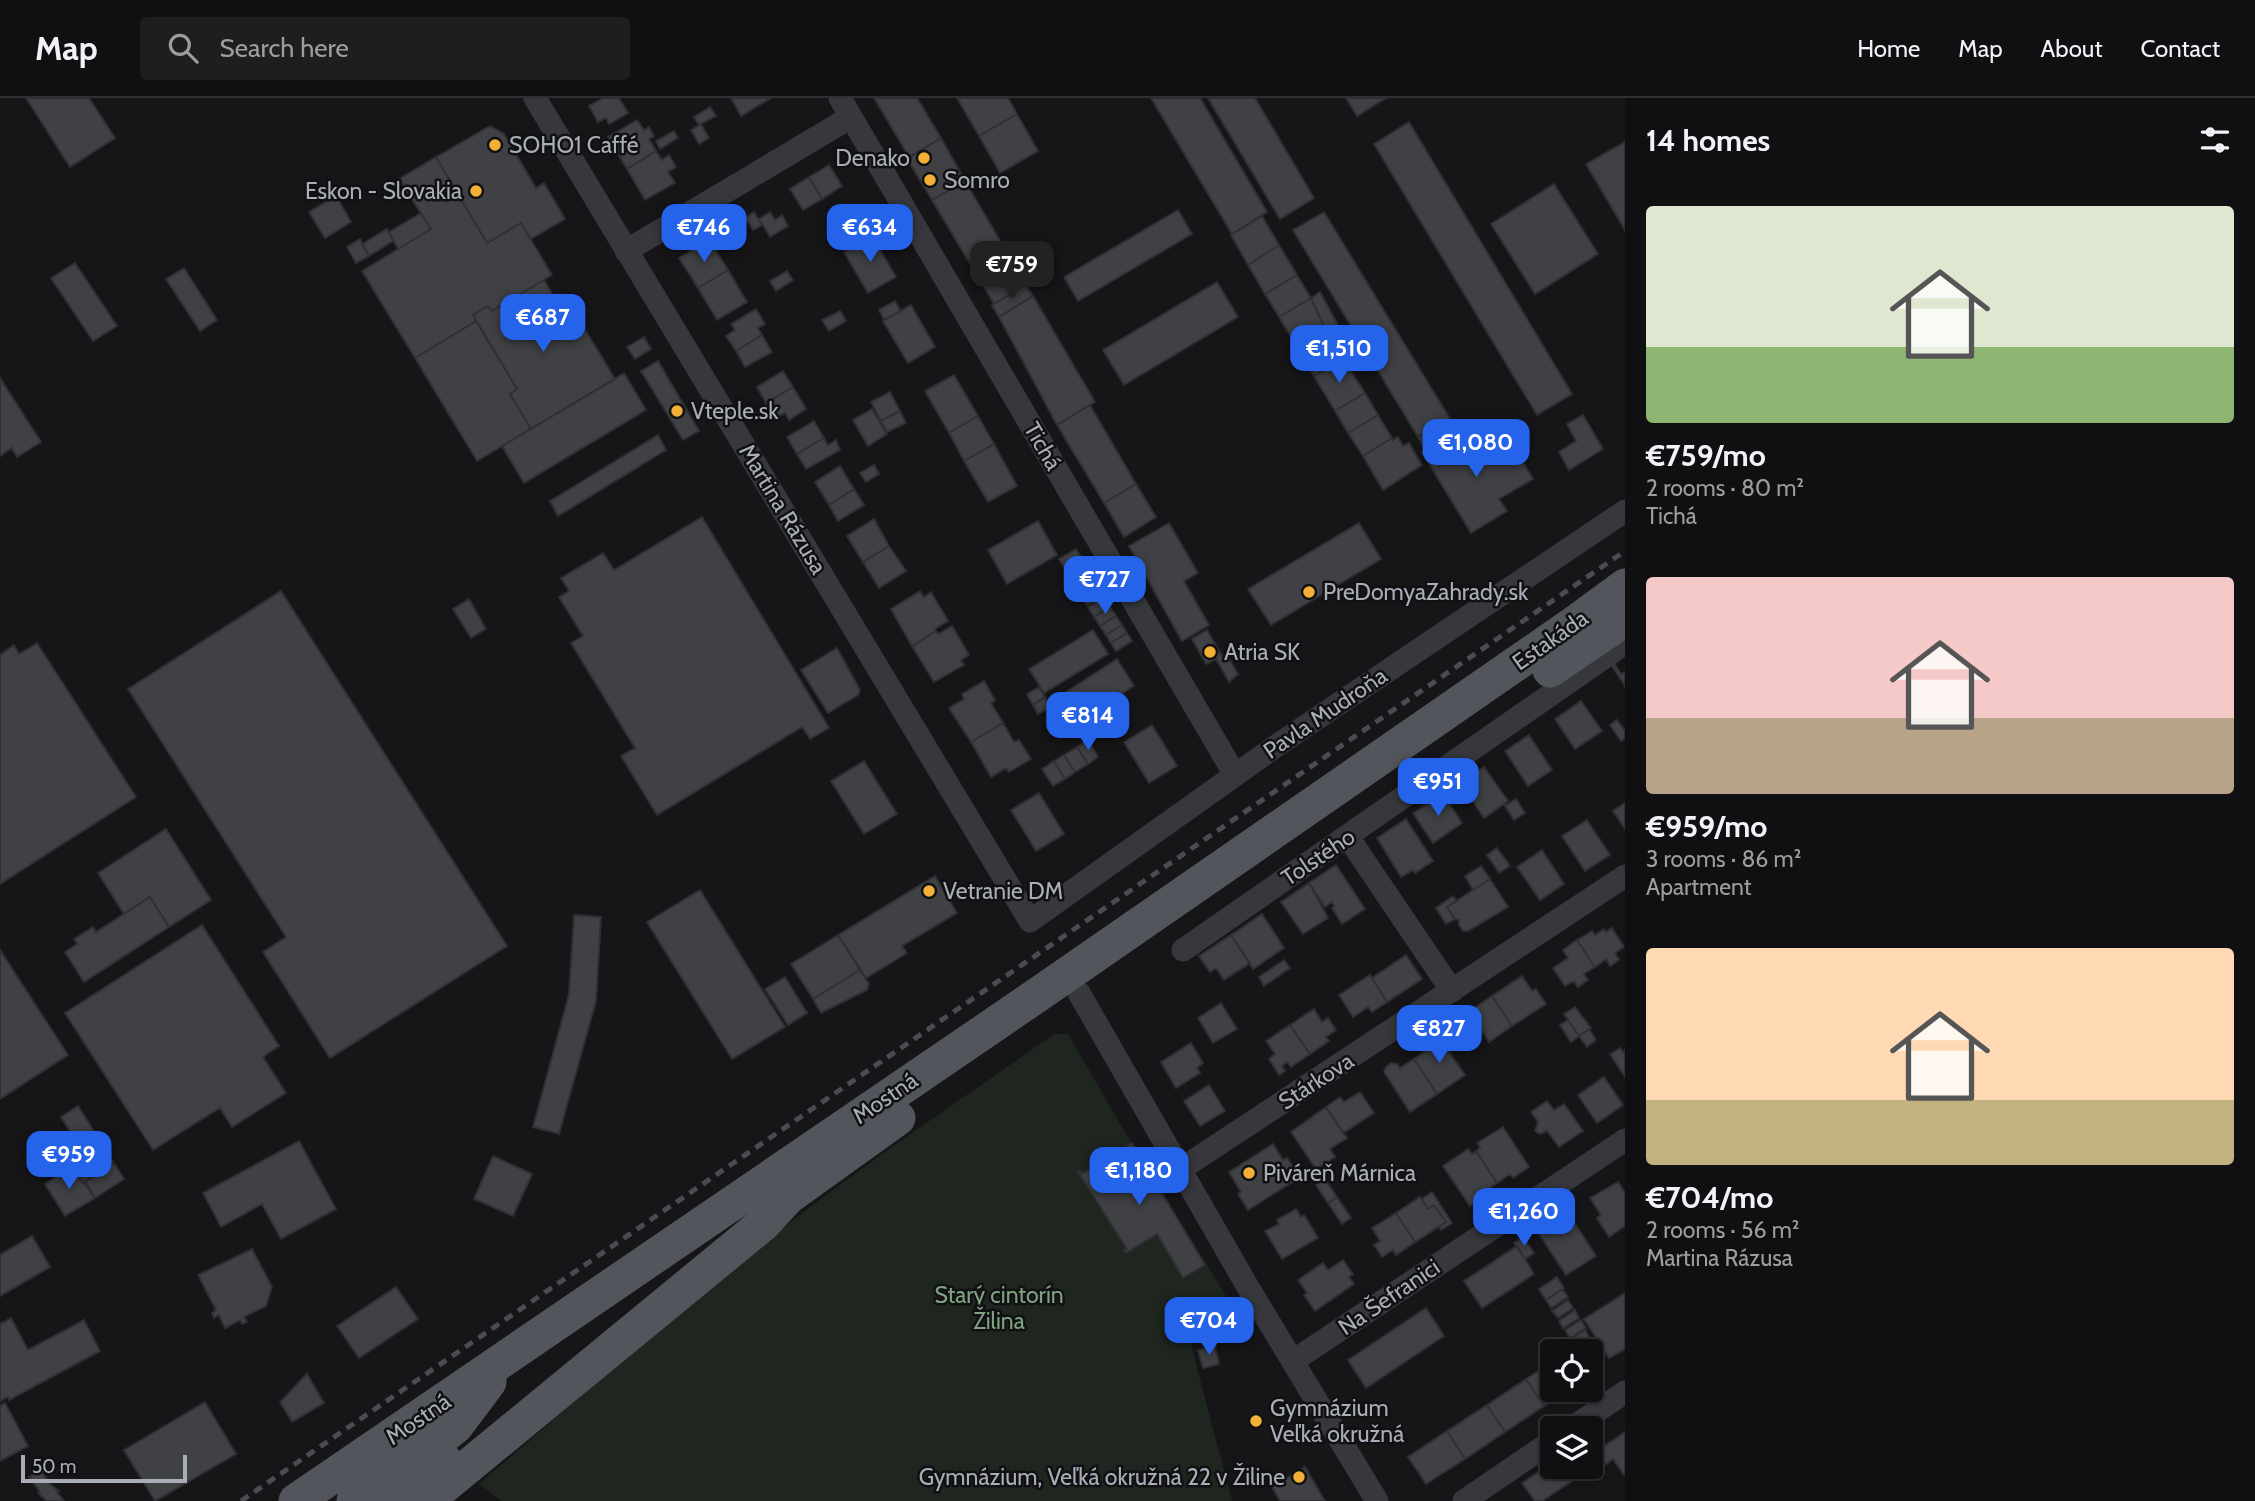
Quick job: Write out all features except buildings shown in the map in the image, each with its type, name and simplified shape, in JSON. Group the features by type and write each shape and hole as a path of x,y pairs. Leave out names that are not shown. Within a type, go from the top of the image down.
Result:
{"main road":[{"name":"Estakáda","path":"1480,704 1572,625 1625,586"},
{"name":"Estakáda","path":"1480,704 1625,618"},
{"name":"Mostná","path":"426,1501 763,1224 788,1197 1079,993 1480,704"},
{"name":"Mostná","path":"296,1501 1480,704"},
{"path":"388,1501 650,1291 752,1213 788,1197"},
{"path":"354,1501 412,1461 456,1426 506,1359"}],"street":[{"name":"Martina Rázusa","path":"535,98 1030,921"},
{"name":"Tichá","path":"626,251 845,108 1236,775"},
{"name":"Pavla Mudroňa","path":"1030,921 1236,775 1625,511"},
{"name":"Tolstého","path":"1183,950 1625,643"},
{"path":"1348,837 1452,991"},
{"name":"Stárkova","path":"1181,1169 1625,876"},
{"path":"1079,993 1377,1501"},
{"name":"Na Šefranici","path":"1293,1361 1625,1140"},
{"path":"1590,1416 1625,1392"},
{"path":"1464,1501 1540,1449"}],"green space":[{"name":"Starý cintorín Žilina","path":"1054,1034 1068,1034 1236,1312 1190,1341 1232,1501 502,1501 479,1484 780,1230"}],"railway":[{"path":"241,1501 1625,551"}],"place":[{"name":"SOHO1 Caffé","path":"495,145"},
{"name":"Denako","path":"924,158"},
{"name":"Somro","path":"930,180"},
{"name":"Eskon - Slovakia","path":"476,191"},
{"name":"Vteple.sk","path":"677,411"},
{"name":"PreDomyaZahrady.sk","path":"1309,592"},
{"name":"Atria SK","path":"1210,652"},
{"name":"Vetranie DM","path":"929,891"},
{"name":"Piváreň Márnica","path":"1249,1173"},
{"name":"Gymnázium Veľká okružná","path":"1256,1421"},
{"name":"Gymnázium, Veľká okružná 22 v Žiline","path":"1299,1477"}]}
